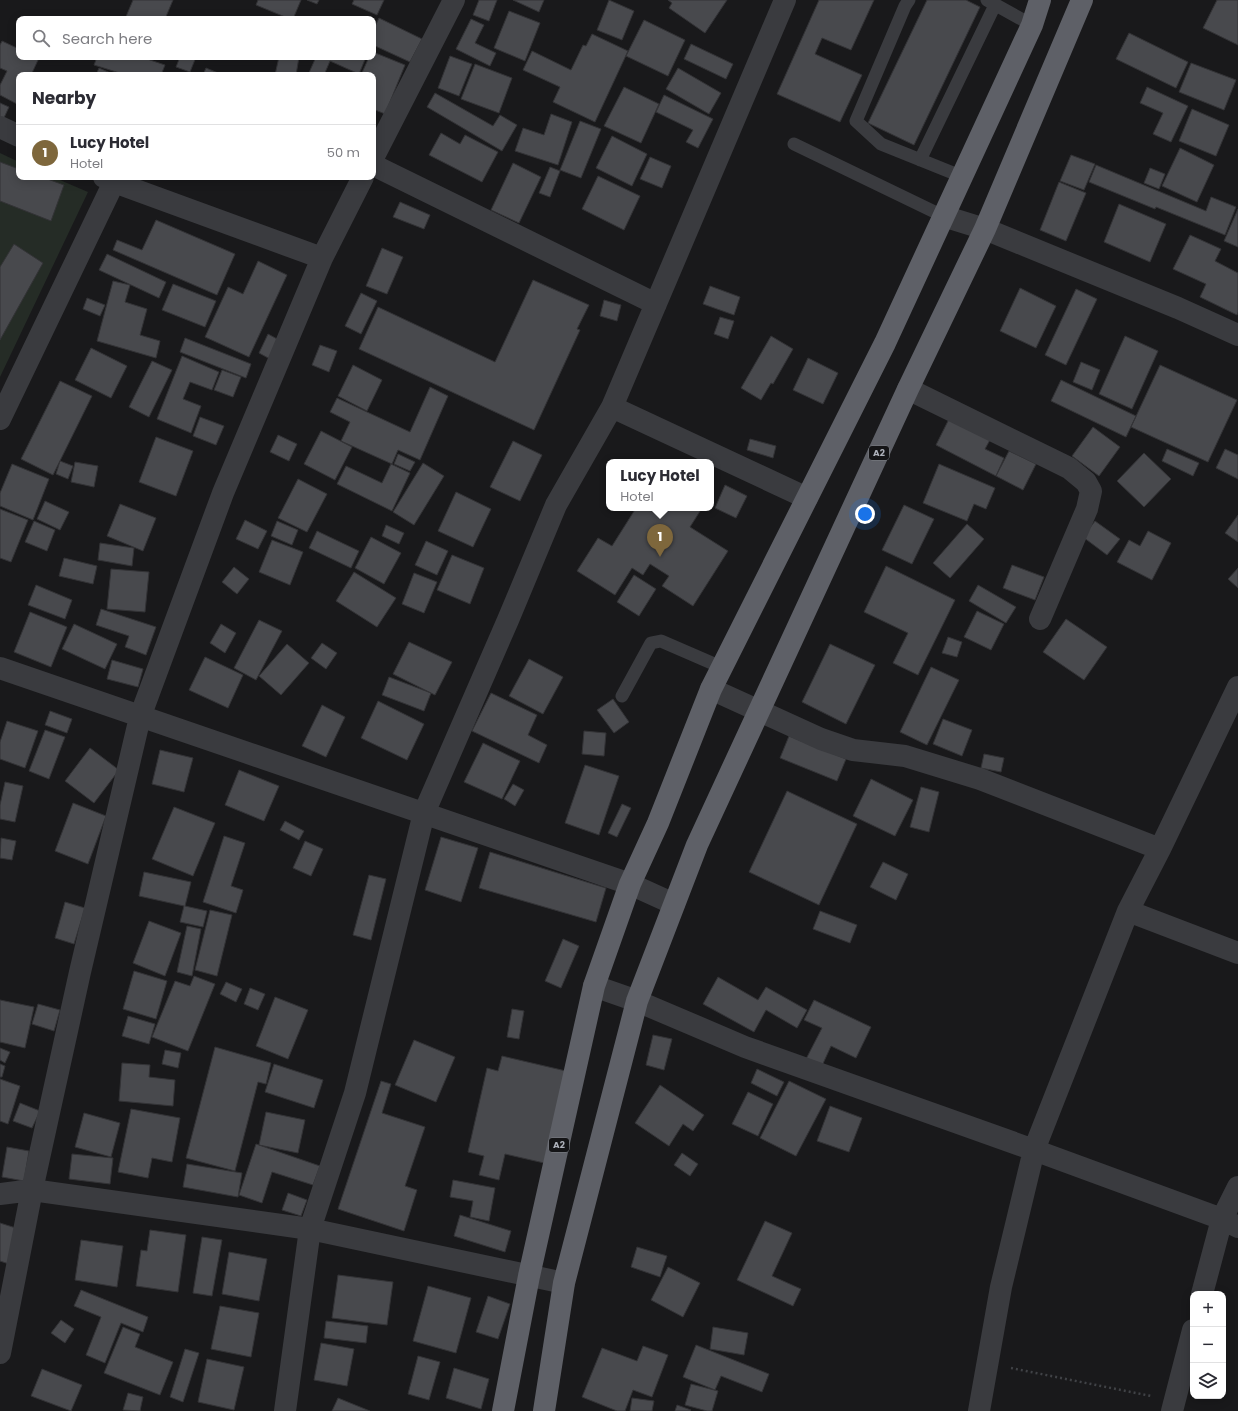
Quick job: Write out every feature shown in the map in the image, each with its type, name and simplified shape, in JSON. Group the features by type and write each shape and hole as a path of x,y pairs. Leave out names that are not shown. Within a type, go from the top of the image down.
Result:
{"highway":[{"name":"A2","path":"503,1411 529,1276 594,986 630,884 658,823 721,667 885,343 1032,25 1040,0"},
{"name":"A2","path":"544,1411 564,1283 637,1001 697,845 908,389 985,229 1082,0"}],"street":[{"path":"376,152 454,0"},
{"path":"285,1411 310,1229 355,1092 424,813 556,505 612,407 785,0"},
{"path":"0,127 16,135"},
{"path":"376,166 656,304"},
{"path":"0,419 109,180 322,258"},
{"path":"0,1353 32,1190 80,972 140,717 223,493 322,258 361,180"},
{"path":"943,216 985,229 1171,305 1238,335"},
{"path":"908,389 1068,468 1086,482 1091,491 1087,509 1040,620"},
{"path":"612,407 807,498"},
{"path":"0,668 630,884 674,904"},
{"path":"979,1411 1001,1287 1034,1150 1128,911 1238,687"},
{"path":"711,689 821,739 853,750 905,756 980,779 1160,848"},
{"path":"1128,911 1238,953"},
{"path":"594,986 637,1001 745,1047 1034,1150 1230,1223"},
{"path":"1203,1291 1230,1223 1238,1187"},
{"path":"0,1194 32,1190 310,1229 564,1283"},
{"path":"1174,1406 1190,1342"}],"lane":[{"path":"910,0 905,6 856,121 881,144 963,177"},
{"path":"920,160 991,2 1032,25"},
{"path":"794,144 943,216"},
{"path":"622,696 651,643 661,641 721,667"}],"path":[{"path":"987,1363 1174,1406"}],"shaded area":[{"path":"0,153 16,161 16,180 60,180 88,192 0,377"}],"building":[{"path":"133,0 173,0 166,16 126,16"},
{"path":"258,0 301,0 294,16 283,16 256,5"},
{"path":"307,0 319,0 317,4"},
{"path":"354,0 384,0 377,15 352,4"},
{"path":"479,0 497,0 489,21 473,15"},
{"path":"513,0 544,0 539,12"},
{"path":"609,0 634,11 622,40 597,30"},
{"path":"668,0 727,0 705,33 669,8 672,3"},
{"path":"819,0 874,0 851,50 822,38 815,54 862,75 840,122 777,94"},
{"path":"927,0 966,0 980,7 914,145 868,123"},
{"path":"1217,0 1238,0 1238,45 1203,28"},
{"path":"509,11 540,23 525,61 494,48"},
{"path":"379,18 422,39 410,62 376,46 376,24"},
{"path":"471,19 484,25 475,43 496,53 490,66 456,49"},
{"path":"644,20 685,40 668,76 626,56"},
{"path":"1129,33 1188,62 1176,88 1116,59"},
{"path":"592,34 628,51 595,122 553,102 560,87 523,70 532,51 571,70 583,45 586,46"},
{"path":"2,41 16,48 16,60 38,60 32,72 16,72 16,103 0,95 0,85 7,71 0,68 0,45"},
{"path":"691,44 733,64 726,79 684,59"},
{"path":"376,53 405,65 385,114 376,110 376,72 362,72 368,60 376,60"},
{"path":"450,56 472,64 459,96 438,88"},
{"path":"96,60 150,60 165,65 162,72 116,72 94,65"},
{"path":"179,60 195,60 190,72 176,67"},
{"path":"278,60 298,60 296,72 276,72"},
{"path":"315,60 365,60 360,72 355,72 330,61 325,72 309,72"},
{"path":"1191,63 1236,80 1224,110 1179,92"},
{"path":"475,64 512,78 499,113 461,99"},
{"path":"99,68 108,72 97,72"},
{"path":"206,68 216,72 204,72"},
{"path":"678,68 721,93 709,114 666,89"},
{"path":"624,87 659,104 641,143 604,126"},
{"path":"1147,87 1188,106 1171,142 1153,134 1163,113 1140,103"},
{"path":"435,93 493,126 500,115 517,125 502,151 427,107"},
{"path":"664,95 713,119 698,148 686,142 693,130 656,112"},
{"path":"0,103 9,107 2,122 0,121"},
{"path":"1192,109 1229,125 1216,156 1179,141"},
{"path":"551,114 572,122 558,165 515,151 523,128 544,135"},
{"path":"580,121 601,129 581,178 560,170"},
{"path":"441,133 460,144 465,135 498,152 482,182 429,155"},
{"path":"612,136 647,154 632,186 596,168"},
{"path":"1180,148 1214,165 1197,202 1162,186"},
{"path":"1071,155 1095,164 1084,190 1060,181"},
{"path":"650,157 671,166 662,188 640,179"},
{"path":"0,162 16,168 16,180 50,180 64,185 51,221 0,201"},
{"path":"513,163 541,177 519,223 491,210"},
{"path":"1096,165 1206,211 1211,197 1236,207 1225,235 1089,182"},
{"path":"550,167 560,171 550,197 539,193"},
{"path":"1150,168 1165,174 1159,189 1144,183"},
{"path":"598,176 640,196 624,230 582,209"},
{"path":"1059,182 1086,193 1066,241 1040,230"},
{"path":"400,202 430,215 424,229 393,217"},
{"path":"1119,204 1166,224 1150,262 1104,242"},
{"path":"1238,209 1238,247 1224,241"},
{"path":"156,220 235,254 217,295 113,250 117,240 142,250"},
{"path":"1190,235 1221,249 1215,261 1238,273 1237,315 1200,297 1206,284 1173,269"},
{"path":"14,244 43,263 0,340 0,267"},
{"path":"382,248 403,257 387,294 366,286"},
{"path":"107,254 166,282 159,298 99,270"},
{"path":"258,261 287,275 249,357 205,337 228,287 243,294"},
{"path":"533,280 589,305 577,329 580,330 534,430 359,349 378,307 495,362"},
{"path":"113,281 130,285 125,302 147,309 140,335 160,341 156,358 97,341"},
{"path":"173,284 216,301 205,327 162,310"},
{"path":"710,286 740,297 734,315 703,304"},
{"path":"1020,288 1056,306 1036,348 1000,331"},
{"path":"1076,289 1097,299 1066,365 1045,355"},
{"path":"361,293 377,301 361,334 345,326"},
{"path":"87,298 105,305 100,316 83,309"},
{"path":"604,300 621,305 617,321 600,316"},
{"path":"720,317 734,321 728,339 714,334"},
{"path":"268,334 279,340 270,359 259,353"},
{"path":"771,336 793,349 773,384 771,383 761,400 741,388"},
{"path":"1125,336 1158,351 1132,409 1099,394"},
{"path":"185,338 251,364 246,378 180,352"},
{"path":"320,345 337,351 329,372 312,365"},
{"path":"91,348 127,366 111,398 75,380"},
{"path":"182,356 219,372 212,390 190,382 183,399 201,406 191,433 157,419"},
{"path":"808,358 838,373 823,404 793,390"},
{"path":"152,361 172,370 149,417 129,407"},
{"path":"1081,362 1100,370 1092,390 1073,382"},
{"path":"353,365 382,380 367,411 338,396"},
{"path":"1160,365 1237,400 1208,462 1131,427"},
{"path":"222,370 241,377 233,397 214,390"},
{"path":"1061,380 1136,416 1126,437 1051,401"},
{"path":"60,381 92,396 53,475 21,459"},
{"path":"430,387 448,396 420,460 398,450 392,464 341,441 350,422 330,412 337,398 410,432"},
{"path":"200,417 224,426 216,445 193,436"},
{"path":"950,417 991,438 985,449 1004,458 996,476 936,445"},
{"path":"1093,427 1120,447 1099,476 1072,456"},
{"path":"321,431 352,447 335,480 304,464"},
{"path":"278,435 297,444 289,461 270,452"},
{"path":"156,437 193,451 176,496 139,482"},
{"path":"750,439 776,446 773,458 747,450"},
{"path":"513,441 542,455 520,501 490,487"},
{"path":"1167,449 1199,463 1193,476 1162,461"},
{"path":"1225,449 1238,455 1238,479 1216,468"},
{"path":"1009,451 1036,464 1023,490 996,476"},
{"path":"1144,453 1171,479 1144,507 1117,481"},
{"path":"398,454 415,462 410,471 394,464"},
{"path":"60,461 73,466 68,479 56,474"},
{"path":"75,462 98,466 94,487 71,482"},
{"path":"423,463 444,476 414,525 393,512"},
{"path":"12,464 49,479 33,520 0,506 0,493"},
{"path":"391,464 410,473 392,511 337,484 346,466 382,483"},
{"path":"939,464 995,488 986,509 974,504 967,521 923,503"},
{"path":"298,479 327,494 307,532 278,518"},
{"path":"725,485 747,496 736,518 715,508"},
{"path":"456,492 491,509 473,547 438,531"},
{"path":"45,501 69,512 60,530 37,519"},
{"path":"120,504 156,518 143,551 107,536"},
{"path":"904,505 934,519 912,564 882,550"},
{"path":"0,509 28,520 11,562 0,558"},
{"path":"634,511 700,511 690,527 728,551 693,606 662,586 669,576 650,564 643,575 632,568 615,595 577,571 598,538 612,546"},
{"path":"1238,515 1238,542 1225,533"},
{"path":"245,520 267,531 258,549 236,539"},
{"path":"34,521 55,530 47,551 25,542"},
{"path":"277,521 298,530 292,545 271,536"},
{"path":"1095,521 1120,539 1107,555 1083,537"},
{"path":"967,524 984,539 950,578 933,563"},
{"path":"386,525 404,533 399,544 382,536"},
{"path":"317,531 359,551 351,568 309,548"},
{"path":"1148,531 1171,543 1152,580 1117,562 1129,540 1140,546"},
{"path":"371,537 401,553 384,584 355,568"},
{"path":"272,540 303,552 290,585 259,572"},
{"path":"426,541 448,551 437,575 415,565"},
{"path":"100,543 134,548 132,566 98,560"},
{"path":"452,555 484,568 470,604 437,590"},
{"path":"64,558 97,566 93,584 59,576"},
{"path":"1012,565 1044,577 1035,600 1003,588"},
{"path":"886,566 955,600 918,675 893,663 908,633 864,612"},
{"path":"234,567 249,579 237,594 222,582"},
{"path":"1238,568 1238,588 1228,579"},
{"path":"111,569 149,572 145,612 107,609"},
{"path":"354,572 396,598 377,627 336,601"},
{"path":"414,573 437,582 424,613 402,604"},
{"path":"634,575 656,589 639,616 617,602"},
{"path":"36,585 72,600 65,619 28,605"},
{"path":"978,585 1016,607 1006,623 969,601"},
{"path":"101,609 156,627 146,655 125,647 129,636 96,625"},
{"path":"977,611 1004,624 991,650 964,637"},
{"path":"30,612 67,627 51,667 14,652"},
{"path":"1066,619 1107,647 1084,680 1043,652"},
{"path":"259,620 282,631 256,680 234,668"},
{"path":"74,624 117,644 105,669 62,649"},
{"path":"221,624 236,633 225,653 210,643"},
{"path":"948,637 962,642 957,657 942,653"},
{"path":"409,642 452,662 435,695 393,674"},
{"path":"322,643 337,653 326,669 311,658"},
{"path":"287,644 309,663 281,695 259,676"},
{"path":"830,644 875,665 846,724 802,702"},
{"path":"205,657 243,675 228,708 189,690"},
{"path":"529,659 563,677 543,714 509,696"},
{"path":"112,660 143,669 138,687 107,679"},
{"path":"931,667 959,680 927,745 900,732"},
{"path":"389,677 431,693 424,711 382,695"},
{"path":"491,693 537,715 528,735 547,745 539,763 472,731"},
{"path":"613,699 629,722 614,733 597,710"},
{"path":"378,701 424,724 407,760 361,738"},
{"path":"322,705 345,717 326,757 302,746"},
{"path":"50,711 72,719 67,733 45,725"},
{"path":"943,719 972,730 962,756 933,744"},
{"path":"7,721 38,731 25,768 0,759 0,742"},
{"path":"45,730 65,737 49,779 29,771"},
{"path":"584,731 606,733 604,756 582,754"},
{"path":"789,736 846,759 837,781 780,758"},
{"path":"483,743 520,761 502,799 464,782"},
{"path":"90,748 119,770 94,803 65,781"},
{"path":"160,750 193,758 184,792 152,784"},
{"path":"984,754 1004,758 1001,772 981,768"},
{"path":"585,765 619,776 599,835 565,823"},
{"path":"239,770 279,786 264,821 225,805"},
{"path":"871,779 913,800 895,836 853,816"},
{"path":"5,782 23,786 15,822 0,819 0,805"},
{"path":"513,784 524,790 515,806 504,799"},
{"path":"921,787 939,792 929,832 910,827"},
{"path":"787,791 857,824 819,905 749,872"},
{"path":"73,803 106,816 88,864 55,851"},
{"path":"622,804 631,808 617,837 608,833"},
{"path":"174,807 215,823 193,876 152,859"},
{"path":"285,821 304,831 299,840 280,830"},
{"path":"224,836 245,843 231,886 243,890 236,913 203,902"},
{"path":"441,837 478,848 461,902 425,890"},
{"path":"1,838 16,841 12,860 0,858"},
{"path":"305,841 323,849 311,876 293,868"},
{"path":"490,852 606,888 596,922 479,888"},
{"path":"883,862 908,874 896,900 870,887"},
{"path":"144,872 191,882 185,906 207,911 203,927 180,922 184,906 139,896"},
{"path":"369,875 386,879 371,940 353,935"},
{"path":"65,902 85,908 74,944 55,938"},
{"path":"210,910 232,915 217,976 195,970"},
{"path":"820,911 857,925 850,943 813,929"},
{"path":"149,921 181,933 165,976 133,963"},
{"path":"187,926 201,929 192,976 177,972"},
{"path":"563,939 579,946 561,988 545,981"},
{"path":"134,971 167,981 156,1019 123,1009"},
{"path":"194,976 215,984 188,1051 152,1037 175,981 190,986"},
{"path":"718,977 758,1000 766,987 807,1010 797,1028 766,1010 754,1032 703,1004"},
{"path":"226,982 242,989 236,1002 220,994"},
{"path":"250,988 265,994 258,1010 244,1004"},
{"path":"275,997 308,1010 288,1059 256,1046"},
{"path":"0,1000 34,1007 25,1048 0,1042"},
{"path":"814,1000 871,1027 856,1058 831,1046 821,1068 805,1061 822,1028 804,1020"},
{"path":"38,1004 60,1010 54,1031 32,1024"},
{"path":"512,1009 524,1011 519,1039 507,1037"},
{"path":"128,1016 155,1024 149,1044 122,1036"},
{"path":"653,1035 672,1039 664,1070 646,1065"},
{"path":"414,1040 455,1057 436,1102 395,1085"},
{"path":"215,1047 271,1063 266,1084 258,1082 235,1171 186,1158"},
{"path":"0,1048 10,1052 5,1063 0,1060"},
{"path":"165,1050 181,1053 178,1068 162,1064"},
{"path":"502,1056 566,1071 544,1163 505,1154 499,1180 479,1175 484,1156 468,1152 487,1068 498,1071"},
{"path":"122,1063 150,1065 149,1077 175,1080 173,1106 119,1101"},
{"path":"0,1064 5,1066 2,1077 0,1077"},
{"path":"274,1064 323,1080 314,1108 265,1092"},
{"path":"757,1069 784,1082 777,1096 751,1083"},
{"path":"0,1079 20,1086 8,1124 0,1121"},
{"path":"381,1081 391,1084 382,1113 425,1127 405,1186 417,1190 404,1231 338,1209"},
{"path":"789,1081 826,1099 796,1156 760,1138"},
{"path":"660,1085 704,1115 693,1131 683,1124 669,1146 635,1123"},
{"path":"748,1092 773,1104 758,1136 732,1124"},
{"path":"20,1103 40,1111 32,1128 13,1121"},
{"path":"830,1106 862,1118 849,1152 817,1141"},
{"path":"131,1109 180,1118 172,1162 152,1158 148,1178 118,1172"},
{"path":"266,1112 305,1120 298,1153 259,1145"},
{"path":"84,1113 120,1123 111,1157 75,1147"},
{"path":"256,1144 320,1166 313,1185 272,1172 262,1203 239,1195"},
{"path":"7,1147 29,1151 24,1181 2,1177"},
{"path":"682,1153 698,1164 690,1176 674,1165"},
{"path":"72,1154 113,1158 110,1184 69,1179"},
{"path":"187,1164 242,1173 238,1197 183,1187"},
{"path":"453,1180 495,1188 489,1221 470,1217 473,1201 450,1197"},
{"path":"288,1193 307,1200 301,1216 282,1210"},
{"path":"460,1215 511,1231 505,1252 454,1236"},
{"path":"765,1221 792,1233 772,1276 801,1289 793,1306 737,1280"},
{"path":"0,1223 19,1229 9,1264 0,1261"},
{"path":"150,1230 186,1235 178,1292 136,1286 141,1250 147,1251"},
{"path":"202,1237 222,1240 212,1296 193,1293"},
{"path":"81,1240 123,1246 117,1287 75,1280"},
{"path":"637,1247 667,1256 660,1277 631,1267"},
{"path":"229,1252 267,1259 259,1301 222,1294"},
{"path":"668,1267 700,1283 683,1317 651,1300"},
{"path":"338,1275 393,1282 387,1325 332,1318"},
{"path":"428,1286 471,1298 456,1353 413,1341"},
{"path":"81,1290 148,1317 143,1332 121,1323 105,1363 86,1355 101,1317 74,1306"},
{"path":"488,1296 510,1304 498,1339 476,1332"},
{"path":"220,1306 259,1313 251,1357 211,1349"},
{"path":"61,1320 74,1329 65,1343 51,1333"},
{"path":"326,1321 368,1326 366,1343 324,1338"},
{"path":"123,1327 140,1334 135,1347 173,1362 160,1395 104,1373"},
{"path":"713,1327 748,1333 744,1355 710,1349"},
{"path":"321,1343 354,1349 347,1386 314,1380"},
{"path":"696,1345 769,1374 762,1392 721,1376 715,1390 683,1377"},
{"path":"643,1346 668,1355 652,1397 633,1390 625,1411 617,1411 582,1397 602,1348 637,1361"},
{"path":"185,1349 199,1353 183,1402 170,1397"},
{"path":"418,1356 440,1362 429,1400 408,1394"},
{"path":"207,1359 244,1367 234,1410 198,1402"},
{"path":"454,1368 489,1379 481,1409 446,1398"},
{"path":"42,1369 82,1385 71,1411 31,1396"},
{"path":"691,1384 718,1391 712,1411 685,1405"},
{"path":"128,1393 143,1397 140,1411 123,1410"},
{"path":"338,1398 370,1411 332,1411"},
{"path":"632,1398 654,1401 652,1411 630,1411"},
{"path":"677,1405 691,1410 675,1411"}],"place":[{"name":"Lucy Hotel","path":"660,557"}]}
